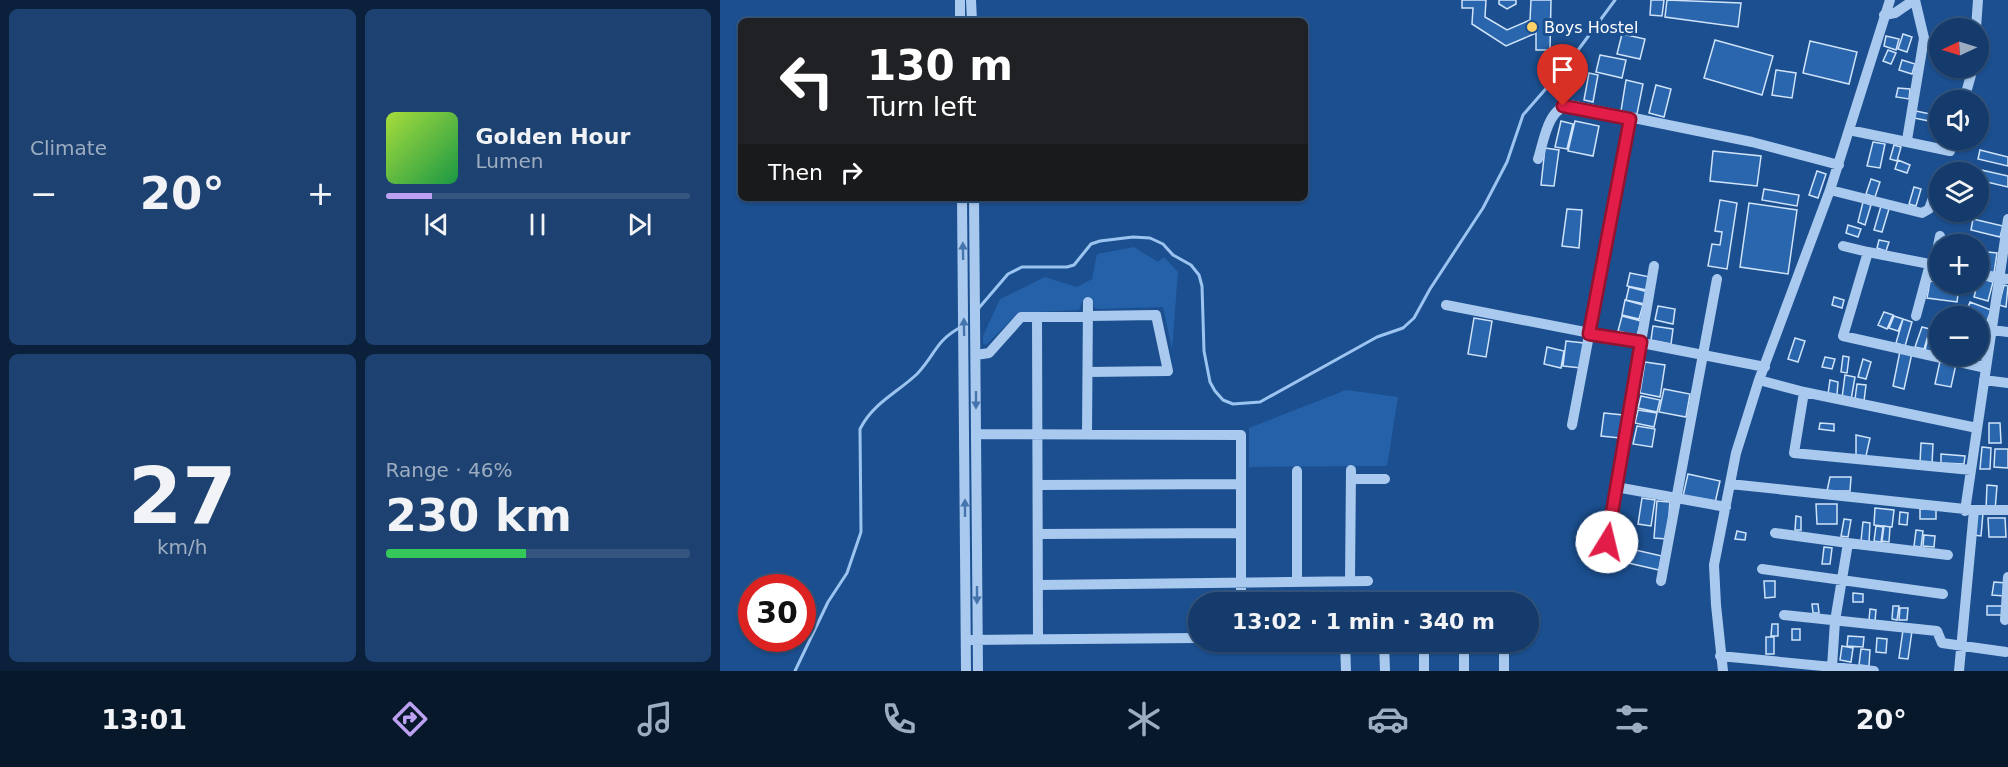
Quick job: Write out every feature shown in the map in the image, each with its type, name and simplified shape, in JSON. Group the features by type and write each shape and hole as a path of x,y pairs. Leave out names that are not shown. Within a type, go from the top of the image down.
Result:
{"street":[{"path":"960,0 960,18"},
{"path":"971,0 972,18"},
{"path":"1723,671 1714,565 1736,453 1760,380 1839,165 1890,0"},
{"path":"1884,15 1894,13 1915,0 1924,38 1908,140"},
{"path":"1977,18 1978,0"},
{"path":"1538,159 1553,116 1563,106 1752,142 1839,165"},
{"path":"1572,425 1630,119"},
{"path":"1849,130 1929,146"},
{"path":"1830,190 1922,213 1929,209"},
{"path":"962,201 972,640 978,671"},
{"path":"966,671 972,640 976,434 974,201"},
{"path":"1959,671 1971,470 1992,330 2004,278 2008,219"},
{"path":"1843,246 1929,264"},
{"path":"1868,252 1843,336 1986,368"},
{"path":"1604,560 1654,266"},
{"path":"1989,275 2004,278"},
{"path":"1661,581 1717,279"},
{"path":"1916,316 1929,279"},
{"path":"1087,434 1088,302"},
{"path":"1446,306 1765,367"},
{"path":"976,355 989,353 1021,317 1156,315 1168,371 1088,372"},
{"path":"1037,317 1038,639"},
{"path":"1992,330 2008,332"},
{"path":"1760,380 1804,392 1977,428"},
{"path":"1984,380 2008,383"},
{"path":"1804,392 1794,453 1971,470"},
{"path":"976,434 1241,435 1241,592"},
{"path":"1297,471 1297,582"},
{"path":"1350,581 1351,475 1385,479"},
{"path":"1038,485 1241,484"},
{"path":"1730,484 1970,511 2008,510"},
{"path":"1616,487 1726,507"},
{"path":"1038,534 1241,533"},
{"path":"1775,533 1948,555"},
{"path":"1832,667 1835,621 1848,543"},
{"path":"1762,569 1943,594"},
{"path":"2005,620 2008,577"},
{"path":"1038,585 1368,580"},
{"path":"1784,615 1936,631 1940,642 2006,652"},
{"path":"972,640 1188,638"},
{"path":"1345,652 1346,671"},
{"path":"1384,652 1385,671"},
{"path":"1424,652 1424,671"},
{"path":"1464,652 1464,671"},
{"path":"1504,652 1504,671"},
{"path":"1720,656 1801,667 1874,671"}],"shaded area":[{"path":"1134,247 1158,262 1164,257 1178,272 1172,349 1163,307 1098,309 1094,308 1093,301 1082,302 1079,310 1018,313 986,345 983,343 983,336 1000,299 1045,277 1077,287 1092,279 1097,254"},
{"path":"1346,390 1398,397 1387,466 1249,467 1249,428"}],"building":[{"name":"Boys Hostel","path":"1462,0 1486,0 1485,17 1507,30 1530,20 1531,0 1551,0 1550,50 1536,50 1536,33 1506,46 1472,24 1473,8 1462,8"},
{"path":"1499,0 1516,0 1516,4 1507,9 1499,4"},
{"path":"1651,0 1664,0 1662,16 1650,15"},
{"path":"1667,0 1741,3 1738,27 1665,17"},
{"path":"1622,34 1645,39 1640,59 1617,54"},
{"path":"1903,34 1912,37 1907,52 1898,49"},
{"path":"1886,36 1899,39 1896,50 1884,46"},
{"path":"1715,40 1773,56 1762,95 1704,78"},
{"path":"1810,41 1857,52 1849,84 1803,73"},
{"path":"1888,50 1896,53 1891,64 1883,61"},
{"path":"1600,55 1626,60 1622,78 1596,72"},
{"path":"1902,60 1915,64 1912,74 1899,70"},
{"path":"1776,70 1796,73 1792,98 1772,95"},
{"path":"1589,73 1598,75 1593,102 1584,100"},
{"path":"1626,80 1643,84 1637,114 1621,111"},
{"path":"1656,85 1671,89 1664,117 1649,113"},
{"path":"1898,88 1910,89 1909,99 1896,97"},
{"path":"1916,111 1929,114 1929,121 1914,118"},
{"path":"1561,121 1573,124 1567,149 1555,147"},
{"path":"1575,121 1599,126 1593,156 1568,151"},
{"path":"1873,142 1885,144 1880,168 1867,166"},
{"path":"1894,145 1901,147 1897,161 1890,159"},
{"path":"1545,148 1559,150 1554,186 1541,185"},
{"path":"1980,150 2008,157 2008,166 1978,159"},
{"path":"1713,151 1761,156 1757,186 1710,181"},
{"path":"1898,160 1910,165 1907,173 1895,169"},
{"path":"1817,171 1826,174 1818,198 1809,195"},
{"path":"1989,172 2008,176 2008,187 1989,183"},
{"path":"1871,179 1880,182 1875,197 1866,194"},
{"path":"1914,187 1921,189 1916,206 1909,204"},
{"path":"1764,189 1799,195 1797,206 1762,200"},
{"path":"1720,200 1737,203 1727,269 1708,266 1712,244 1720,245 1722,232 1715,231"},
{"path":"1863,202 1871,205 1865,225 1858,222"},
{"path":"1749,203 1797,210 1788,274 1740,267"},
{"path":"1881,206 1889,209 1882,232 1874,230"},
{"path":"1567,209 1582,210 1579,248 1562,246"},
{"path":"1972,222 2003,226 2000,237 1971,230"},
{"path":"1848,225 1861,229 1858,237 1846,233"},
{"path":"1879,240 1889,242 1886,251 1877,248"},
{"path":"1989,252 1997,253 1994,273 1989,272"},
{"path":"1630,273 1650,277 1647,290 1627,286"},
{"path":"1989,281 1993,282 1988,301 1974,297 1975,294 1989,294"},
{"path":"2004,285 2008,286 2006,307 1999,305"},
{"path":"1629,287 1648,292 1645,304 1626,300"},
{"path":"1929,287 1929,294 1958,294 1957,302 1927,298"},
{"path":"1834,297 1844,300 1842,308 1832,305"},
{"path":"1625,300 1643,305 1639,319 1622,315"},
{"path":"1970,302 1980,306 1968,306"},
{"path":"1658,306 1675,309 1673,324 1655,320"},
{"path":"1884,312 1893,315 1887,329 1878,325"},
{"path":"1622,316 1641,321 1637,336 1618,331"},
{"path":"1894,316 1903,319 1898,331 1889,328"},
{"path":"1474,318 1492,321 1486,357 1468,354"},
{"path":"1903,319 1912,322 1905,346 1896,343"},
{"path":"1653,326 1673,329 1671,344 1651,340"},
{"path":"1922,327 1929,329 1924,349 1915,347"},
{"path":"1929,333 1929,351 1925,350"},
{"path":"1795,338 1805,341 1798,362 1788,359"},
{"path":"1566,341 1584,343 1581,368 1563,366"},
{"path":"1547,347 1564,351 1561,368 1544,364"},
{"path":"1900,351 1912,353 1904,389 1893,386"},
{"path":"1843,356 1849,357 1847,373 1841,372"},
{"path":"1825,357 1835,359 1832,369 1822,367"},
{"path":"1863,359 1871,362 1866,379 1858,377"},
{"path":"1645,362 1665,365 1660,397 1640,393"},
{"path":"1939,366 1956,366 1951,387 1935,384"},
{"path":"1845,375 1855,377 1851,400 1842,398"},
{"path":"1830,380 1838,382 1837,395 1828,394"},
{"path":"1857,384 1866,385 1864,401 1855,399"},
{"path":"1664,389 1690,394 1686,417 1659,412"},
{"path":"1641,396 1660,400 1657,412 1638,408"},
{"path":"1638,410 1657,413 1654,427 1635,423"},
{"path":"1604,413 1623,415 1620,438 1601,436"},
{"path":"1820,423 1834,424 1834,431 1819,429"},
{"path":"1989,423 2000,423 2001,443 1989,443"},
{"path":"1637,426 1655,429 1652,447 1633,444"},
{"path":"1856,435 1870,438 1866,456 1856,455"},
{"path":"1921,443 1933,444 1932,464 1920,463"},
{"path":"1982,447 1991,448 1990,469 1980,469"},
{"path":"1995,449 2008,449 2008,468 1994,467"},
{"path":"1941,454 1965,456 1964,464 1941,463"},
{"path":"1688,474 1720,481 1715,503 1683,496"},
{"path":"1830,477 1851,477 1850,491 1827,491"},
{"path":"1987,485 1997,486 1995,510 1986,509"},
{"path":"1642,498 1655,500 1651,526 1638,524"},
{"path":"1657,501 1670,502 1667,539 1654,538"},
{"path":"1816,504 1837,504 1837,524 1817,524"},
{"path":"1875,508 1894,510 1892,527 1874,525"},
{"path":"1920,509 1936,509 1936,519 1920,519"},
{"path":"1900,512 1908,513 1907,525 1899,524"},
{"path":"1976,513 1983,513 1981,536 1974,535"},
{"path":"1796,516 1801,517 1801,530 1795,530"},
{"path":"1988,518 2005,518 2006,537 1989,537"},
{"path":"1844,519 1851,520 1848,537 1841,536"},
{"path":"1863,522 1870,523 1869,542 1861,541"},
{"path":"1876,526 1883,527 1881,542 1874,541"},
{"path":"1884,526 1890,527 1889,542 1882,541"},
{"path":"1916,530 1923,531 1921,547 1914,546"},
{"path":"1737,531 1746,533 1745,540 1735,539"},
{"path":"1578,532 1600,535 1598,548 1576,546"},
{"path":"1924,535 1935,536 1934,547 1923,546"},
{"path":"1824,547 1832,548 1830,564 1822,564"},
{"path":"1631,549 1662,556 1659,570 1628,563"},
{"path":"1764,581 1775,581 1775,597 1765,598"},
{"path":"1994,582 2006,583 2004,596 1992,595"},
{"path":"1853,593 1863,594 1863,602 1853,602"},
{"path":"1812,604 1818,604 1819,613 1813,613"},
{"path":"1893,606 1899,606 1897,620 1892,619"},
{"path":"1987,606 2004,606 2003,615 1987,615"},
{"path":"1900,608 1908,608 1907,620 1899,620"},
{"path":"1870,609 1876,610 1875,621 1869,620"},
{"path":"1772,624 1778,624 1778,636 1771,636"},
{"path":"1792,629 1800,629 1800,640 1792,640"},
{"path":"1903,630 1912,631 1908,659 1899,658"},
{"path":"1848,636 1864,637 1863,647 1847,646"},
{"path":"1766,637 1774,637 1774,654 1766,654"},
{"path":"1877,638 1887,639 1886,653 1876,652"},
{"path":"1842,646 1853,648 1851,662 1840,660"},
{"path":"1861,649 1870,650 1869,666 1859,665"}],"waterway":[{"path":"978,309 1008,274 1022,267 1067,267 1074,265 1091,244 1133,237 1150,238 1163,244 1173,255 1191,265 1199,275 1202,286 1204,351 1210,382 1215,391 1223,400 1233,404 1260,402 1377,337 1403,328 1414,318 1430,289 1483,208 1507,162 1523,115 1570,61 1615,0"},
{"path":"795,671 828,602 847,573 861,532 860,429 872,412 917,374 946,337 961,327"}],"place":[{"name":"Boys Hostel","path":"1532,27"}],"route":[{"path":"1563,106 1570,105 1630,119 1589,334 1641,342 1607,542"}]}
